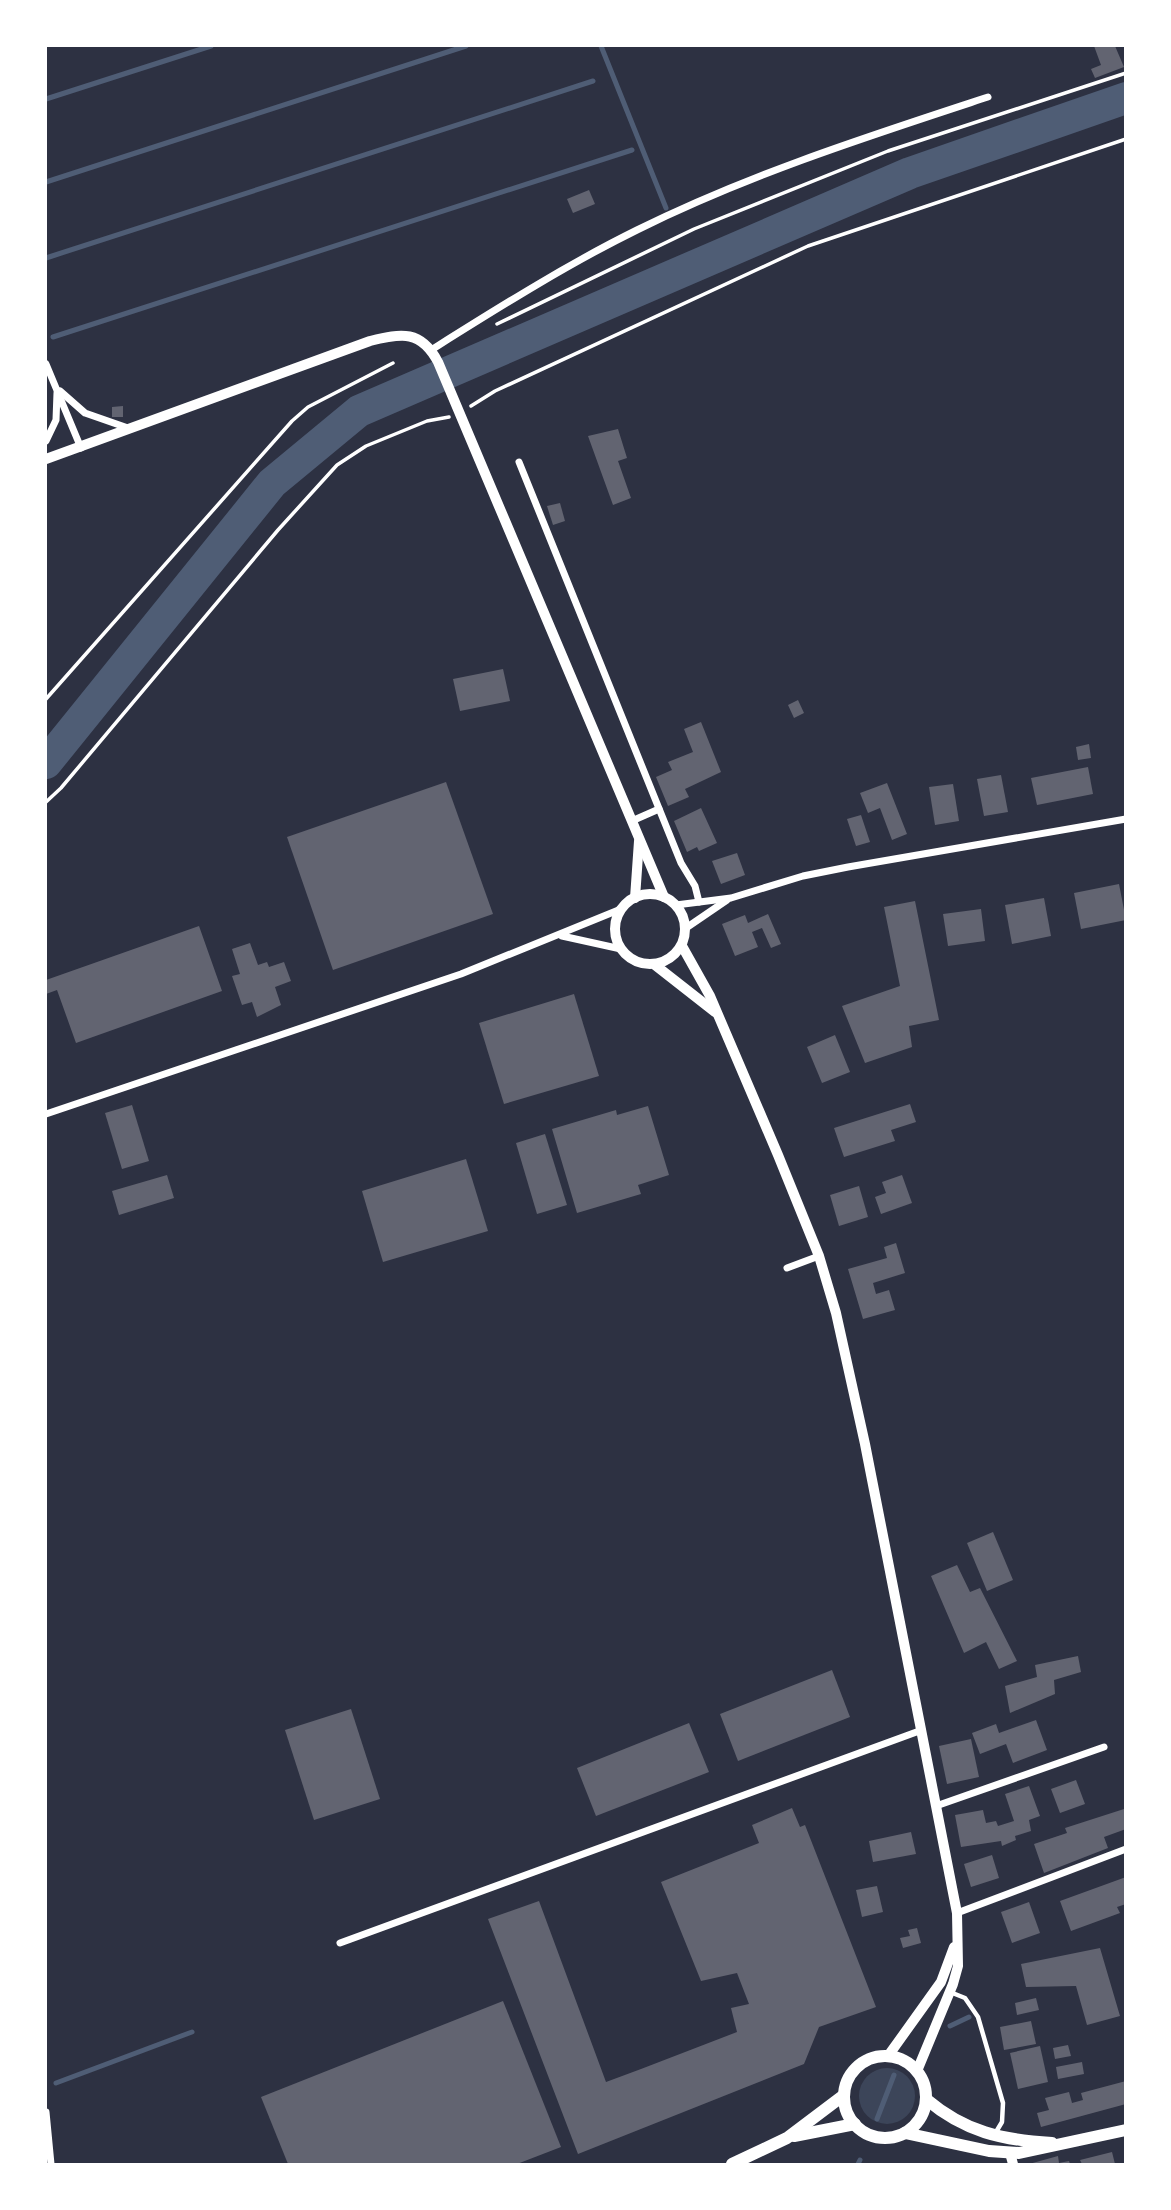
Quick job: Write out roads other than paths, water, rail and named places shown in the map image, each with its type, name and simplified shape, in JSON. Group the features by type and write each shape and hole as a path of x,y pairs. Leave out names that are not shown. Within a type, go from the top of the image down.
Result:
{"main road":[{"path":"905,2133 920,2119 926,2099 922,2080 909,2063 888,2056 863,2062 853,2071 844,2095 845,2105 855,2124 878,2137 905,2133 989,2151 1012,2159 1125,2130"},
{"path":"732,2165 787,2138 844,2095"},
{"path":"926,2099 957,2123 994,2136 1066,2143"},
{"path":"787,2138 855,2124"}],"street":[{"path":"431,350 521,294 637,230 819,152 988,97"},
{"path":"46,459 370,341 404,335 422,341 438,362 636,825 664,897"},
{"path":"46,364 81,448"},
{"path":"57,388 85,413 130,429"},
{"path":"46,441 56,420 57,388"},
{"path":"519,463 681,863 695,886 699,902"},
{"path":"636,825 659,809"},
{"path":"676,905 731,898 803,876 848,867 1125,819"},
{"path":"635,898 636,825"},
{"path":"46,1114 449,978 561,936 621,909 635,898 649,894 664,897 676,905 686,928 682,946 668,960 655,965"},
{"path":"686,928 731,898"},
{"path":"621,909 615,933 621,949 634,961 655,965 718,1014"},
{"path":"561,936 621,949"},
{"path":"682,946 718,1014 819,1256 865,1444 957,1913 958,1966 916,2071"},
{"path":"787,1268 819,1256"},
{"path":"340,1943 922,1730"},
{"path":"936,1806 1104,1747"},
{"path":"957,1913 1125,1849"},
{"path":"888,2056 941,1982 957,1940"},
{"path":"46,2112 51,2165"}],"lane":[{"path":"949,1992 965,1998 978,2017 1003,2103 1002,2122 994,2136"}],"waterway":[{"path":"46,99 211,46"},
{"path":"46,182 466,46"},
{"path":"601,46 666,208"},
{"path":"46,258 593,81"},
{"path":"46,763 272,483 359,411 910,173 1126,98"},
{"path":"53,337 632,150"},
{"path":"950,2026 969,2017"},
{"path":"56,2083 192,2032"},
{"path":"877,2119 894,2075"},
{"path":"858,2164 860,2160"}]}
